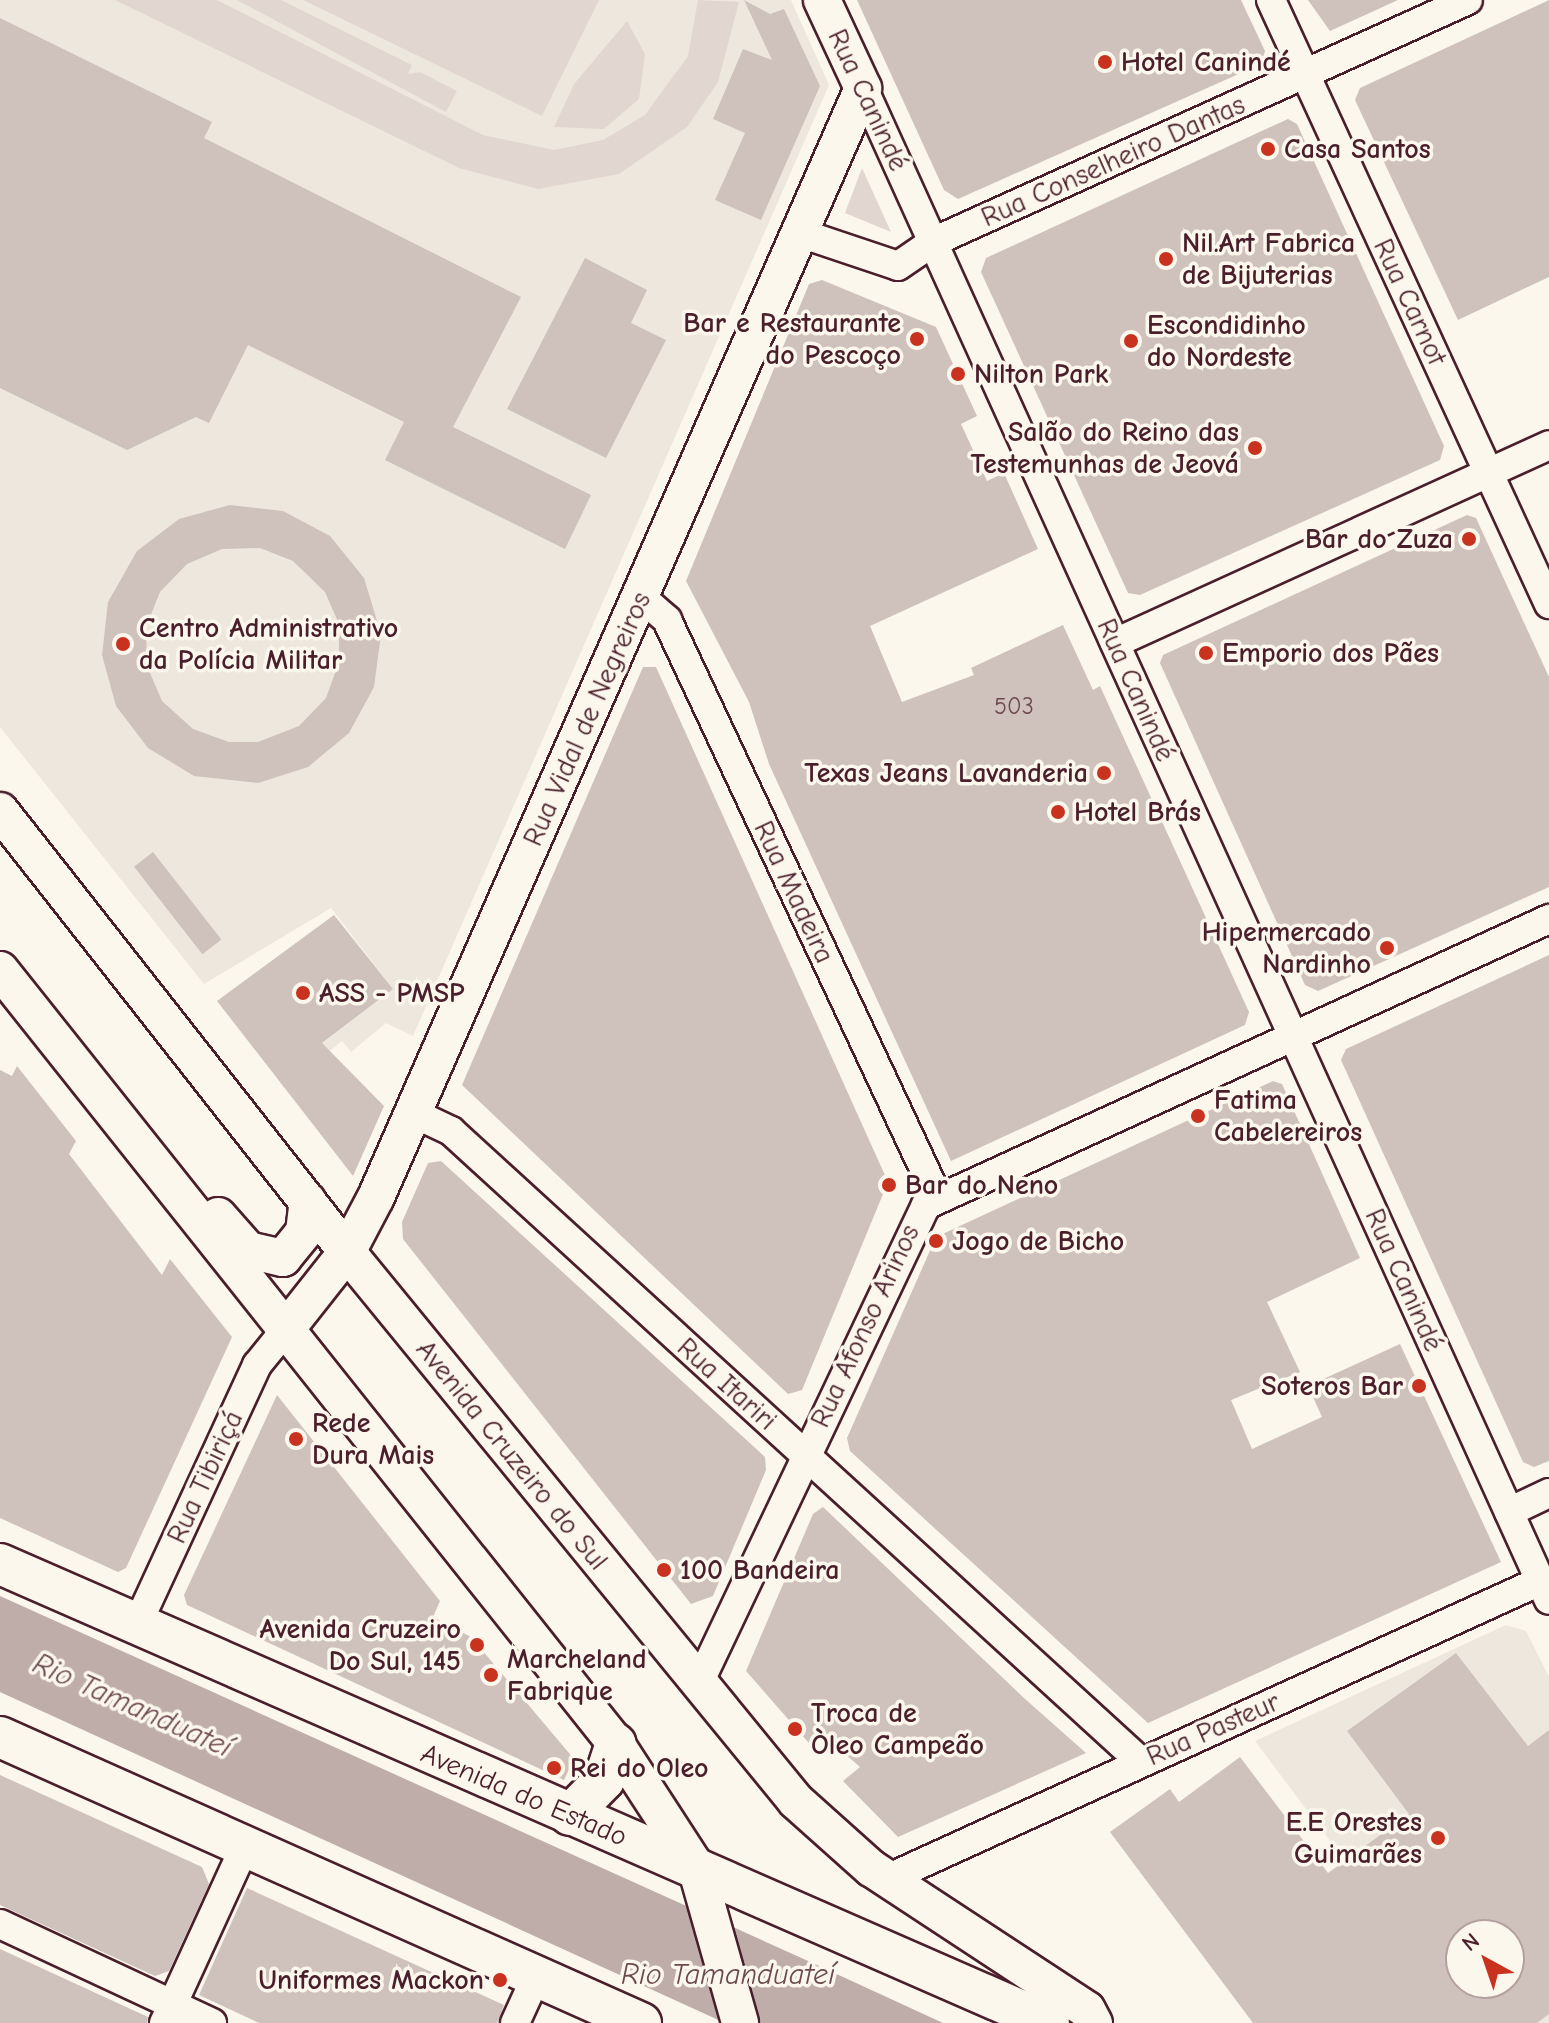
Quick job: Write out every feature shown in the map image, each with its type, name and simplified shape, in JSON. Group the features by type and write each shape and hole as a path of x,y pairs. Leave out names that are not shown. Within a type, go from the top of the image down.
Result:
{"highway":[{"name":"Avenida do Estado","path":"0,1564 136,1627 696,1867 1049,2023"},
{"path":"0,1737 641,2023"},
{"path":"570,1815 604,1780 616,1744"}],"main road":[{"name":"Rua Canindé","path":"822,0 863,88"},
{"name":"Rua Vidal de Negreiros","path":"283,1333 347,1252 413,1113 863,88"},
{"name":"Avenida Cruzeiro do Sul","path":"0,811 347,1252 698,1685 818,1825 887,1879 1087,2010 1094,2023"},
{"path":"0,970 283,1333 616,1744 696,1867 740,2021"},
{"path":"102,1104 132,1112 256,1255 290,1252 304,1232 308,1201"}],"street":[{"name":"Rua Carnot","path":"1271,0 1549,604"},
{"name":"Rua Conselheiro Dantas","path":"800,233 885,266 910,261 933,242 1468,0"},
{"name":"Rua Canindé","path":"863,88 1545,1590"},
{"path":"1115,643 1549,445"},
{"name":"Rua Madeira","path":"641,597 667,620 937,1196"},
{"name":"Rua Afonso Arinos","path":"698,1685 914,1219 937,1196 1549,919"},
{"name":"Rua Itariri","path":"413,1113 451,1131 1141,1762"},
{"name":"Rua Tibiriçá","path":"136,1627 257,1365 283,1333"},
{"path":"1509,1512 1549,1493"},
{"name":"Rua Pasteur","path":"887,1879 1141,1762 1545,1590"},
{"path":"168,2014 244,1848"},
{"path":"0,1924 168,2014 212,2023"},
{"path":"515,2023 536,1977"}],"shaded area":[{"path":"0,0 791,0 829,85 413,1036 386,1023 351,1052 342,1041 284,1088 277,1078 393,989 331,908 204,984 0,727"},
{"path":"115,0 217,0 483,135 554,150 603,140 645,115 688,56 698,0 739,2 718,82 687,127 619,174 538,189 459,168"},
{"path":"237,0 281,0 412,65 408,74 420,72 457,91 446,112"},
{"path":"303,0 599,0 542,116"},
{"path":"627,21 645,54 639,99 604,129 554,127 574,84"},
{"path":"862,168 891,232 845,213"},
{"name":"E.E Orestes Guimarães","path":"1506,1625 1526,1631 1549,1677 1549,2023 1467,2023 1449,1999 1525,1999 1525,1919 1445,1919 1445,1994 1255,1741"}],"water":[{"name":"Rio Tamanduateí","path":"0,1596 943,2023 725,2023 0,1692"}],"building":[{"path":"744,0 770,14 784,9 820,86 761,220 715,200 745,133 713,119 743,49 772,60"},
{"path":"857,0 1241,0 1265,51 1261,64 958,199 944,190"},
{"path":"1308,0 1398,0 1330,31"},
{"path":"1549,0 1549,277 1458,320 1355,100 1360,88"},
{"path":"0,18 212,122 204,138 521,297 453,427 591,495 565,549 385,460 404,422 248,345 209,423 196,417 127,450 0,388"},
{"path":"1288,119 1297,124 1444,446 1440,460 1140,595 1128,593 981,272 986,258"},
{"path":"585,258 647,290 631,323 666,340 606,458 507,409"},
{"path":"822,280 936,327 977,416 961,424 987,481 1004,473 1038,549 870,626 902,702 974,675 971,668 1063,625 1093,690 1100,686 1249,1012 1245,1025 951,1161 769,764 749,702 686,581 809,284"},
{"name":"Centro Administrativo da Polícia Militar","path":"230,505 283,511 330,536 364,578 381,634 374,687 349,733 308,767 258,783 194,776 148,748 116,706 102,655 108,602 137,551 179,519","holes":["260,548 293,561 325,592 339,624 339,662 326,698 299,726 258,742 229,742 193,729 162,701 147,666 146,627 160,592 187,564 222,549"]},
{"path":"1467,515 1476,518 1549,677 1549,887 1318,991 1305,985 1160,663 1163,655"},
{"path":"643,667 656,667 888,1182 802,1390 788,1394 462,1085"},
{"path":"153,852 221,939 202,954 134,867"},
{"path":"334,915 393,989 322,1043 384,1106 353,1176 217,1001"},
{"path":"1549,955 1549,1461 1534,1467 1523,1462 1341,1060 1346,1049"},
{"path":"17,1066 76,1141 69,1154 162,1275 170,1259 232,1337 126,1568 118,1572 0,1518 0,1070 12,1076"},
{"path":"1273,1081 1282,1084 1360,1258 1267,1302 1300,1372 1231,1400 1252,1449 1322,1417 1308,1386 1400,1344 1501,1562 1148,1723 850,1451 847,1438 936,1237"},
{"path":"441,1161 765,1457 766,1470 713,1596 691,1604 403,1239 402,1222 428,1163"},
{"path":"277,1395 440,1601 433,1617 471,1637 574,1759 564,1780 187,1605 184,1595"},
{"path":"823,1507 1086,1753 898,1837 843,1781 860,1767 822,1734 815,1750 746,1671 813,1514"},
{"path":"1456,1653 1528,1746 1549,1730 1549,2014 1537,2023 1253,2023 1110,1832 1170,1789 1179,1802 1240,1757 1328,1873 1409,1814 1347,1731"},
{"path":"0,1775 202,1867 209,1884 169,1971 155,1976 0,1905"},
{"path":"247,1888 504,2005 497,2023 259,2023 199,1995"},
{"path":"0,1949 148,2017 147,2023 0,2023"}],"place":[{"name":"Hotel Canindé","path":"1105,62"},
{"name":"Casa Santos","path":"1268,149"},
{"name":"Nil.Art Fabrica de Bijuterias","path":"1166,259"},
{"name":"Bar e Restaurante do Pescoço","path":"917,339"},
{"name":"Escondidinho do Nordeste","path":"1131,341"},
{"name":"Nilton Park","path":"958,374"},
{"name":"Salão do Reino das Testemunhas de Jeová","path":"1255,448"},
{"name":"Bar do Zuza","path":"1469,539"},
{"name":"Centro Administrativo da Polícia Militar","path":"123,644"},
{"name":"Emporio dos Pães","path":"1206,653"},
{"name":"Texas Jeans Lavanderia","path":"1104,773"},
{"name":"Hotel Brás","path":"1058,812"},
{"name":"Hipermercado Nardinho","path":"1387,948"},
{"name":"ASS - PMSP","path":"303,993"},
{"name":"Fatima Cabelereiros","path":"1198,1116"},
{"name":"Bar do Neno","path":"889,1185"},
{"name":"Jogo de Bicho","path":"936,1241"},
{"name":"Soteros Bar","path":"1419,1386"},
{"name":"Rede Dura Mais","path":"296,1439"},
{"name":"100 Bandeira","path":"664,1570"},
{"name":"Avenida Cruzeiro Do Sul, 145","path":"477,1645"},
{"name":"Marcheland Fabrique","path":"491,1675"},
{"name":"Troca de Òleo Campeão","path":"795,1729"},
{"name":"Rei do Oleo","path":"554,1768"},
{"name":"E.E Orestes Guimarães","path":"1438,1838"},
{"name":"Uniformes Mackon","path":"500,1980"}]}
